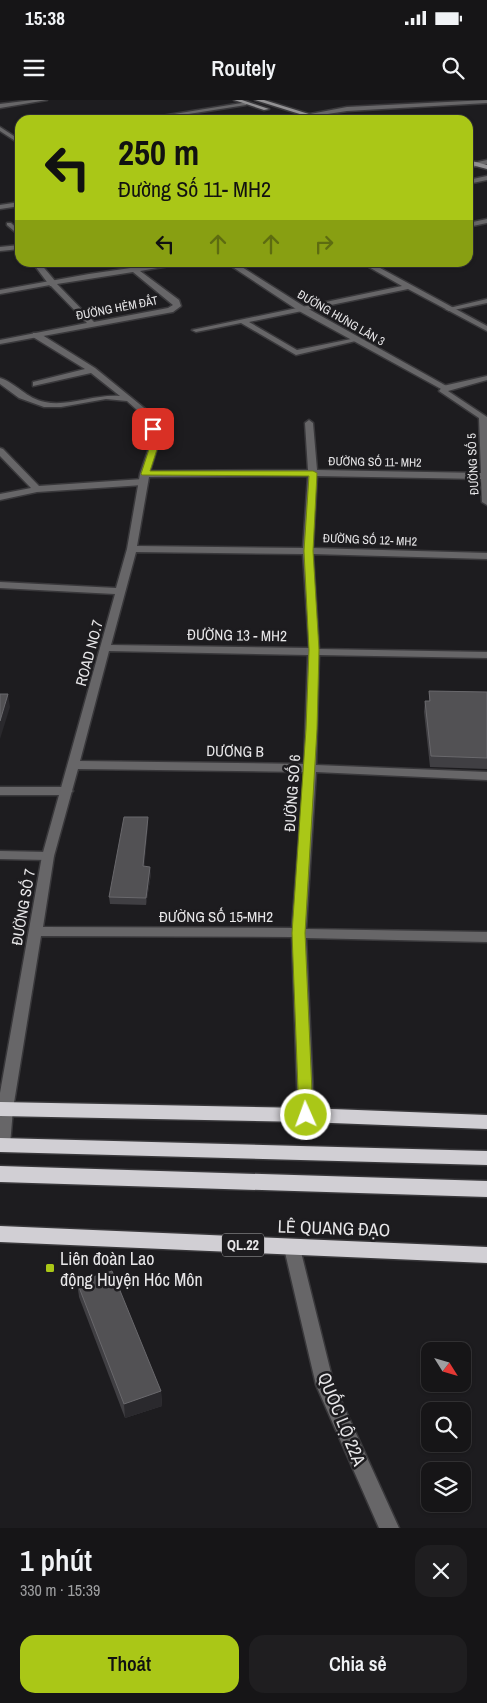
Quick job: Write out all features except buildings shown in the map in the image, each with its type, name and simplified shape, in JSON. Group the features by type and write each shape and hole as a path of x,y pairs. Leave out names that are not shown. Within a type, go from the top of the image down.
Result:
{"highway":[{"path":"2,1109 306,1115 487,1122"},
{"path":"1,1145 487,1158"},
{"path":"0,1174 487,1190"},
{"name":"LÊ QUANG ĐẠO","path":"0,1234 487,1255"}],"main road":[{"path":"237,100 286,115"},
{"path":"258,100 308,115"},
{"path":"475,164 487,167"},
{"path":"473,170 487,177"}],"street":[{"path":"0,106 44,100"},
{"path":"308,115 347,109 487,101"},
{"path":"171,115 246,103"},
{"path":"0,129 15,139"},
{"path":"475,164 487,162"},
{"path":"473,181 487,177"},
{"path":"0,207 15,205"},
{"path":"473,224 487,221"},
{"path":"9,224 15,229"},
{"path":"0,250 15,248"},
{"path":"39,267 92,324"},
{"path":"0,292 160,267"},
{"name":"ĐƯỜNG HƯNG LÂN 3","path":"236,267 302,309 446,388"},
{"path":"372,267 487,329"},
{"name":"ĐƯỜNG HẺM ĐẮT","path":"0,342 170,310 177,306 176,302 136,271"},
{"path":"196,330 409,287"},
{"path":"449,309 487,301"},
{"path":"243,321 296,353 356,340"},
{"path":"36,335 92,370 151,418 156,440 144,478 132,549"},
{"path":"36,384 92,370"},
{"path":"446,388 487,378"},
{"path":"0,380 22,396 44,406 61,405 96,398 129,399"},
{"name":"ĐƯỜNG SỐ 5","path":"446,388 443,391 445,394 483,418 487,502"},
{"name":"ĐƯỜNG SỐ 6","path":"306,1115 299,933 310,768 314,650 308,551 313,473 309,423"},
{"path":"0,451 37,489"},
{"name":"ĐƯỜNG SỐ 11- MH2","path":"0,497 37,489 144,478 313,473 486,476"},
{"name":"ĐƯỜNG SỐ 12- MH2","path":"132,549 487,556"},
{"name":"ROAD NO.7","path":"73,766 132,549"},
{"path":"0,585 121,591"},
{"name":"ĐƯỜNG 13 - MH2","path":"106,648 314,650 487,655"},
{"name":"DƯƠNG B","path":"73,766 310,768 487,776"},
{"name":"ĐƯỜNG SỐ 7","path":"1,1145 2,1109 48,856 73,766"},
{"path":"0,791 67,791"},
{"path":"0,855 48,856"},
{"name":"ĐƯỜNG SỐ 15-MH2","path":"34,931 299,933 487,937"},
{"name":"QUỐC LỘ 22A","path":"292,1248 325,1385 389,1528"}],"place":[{"name":"Liên đoàn Lao động Huyện Hóc Môn","path":"50,1268"}],"route":[{"path":"153,429 156,440 145,474 313,473 308,551 314,650 312,729 299,933 306,1115"}]}
